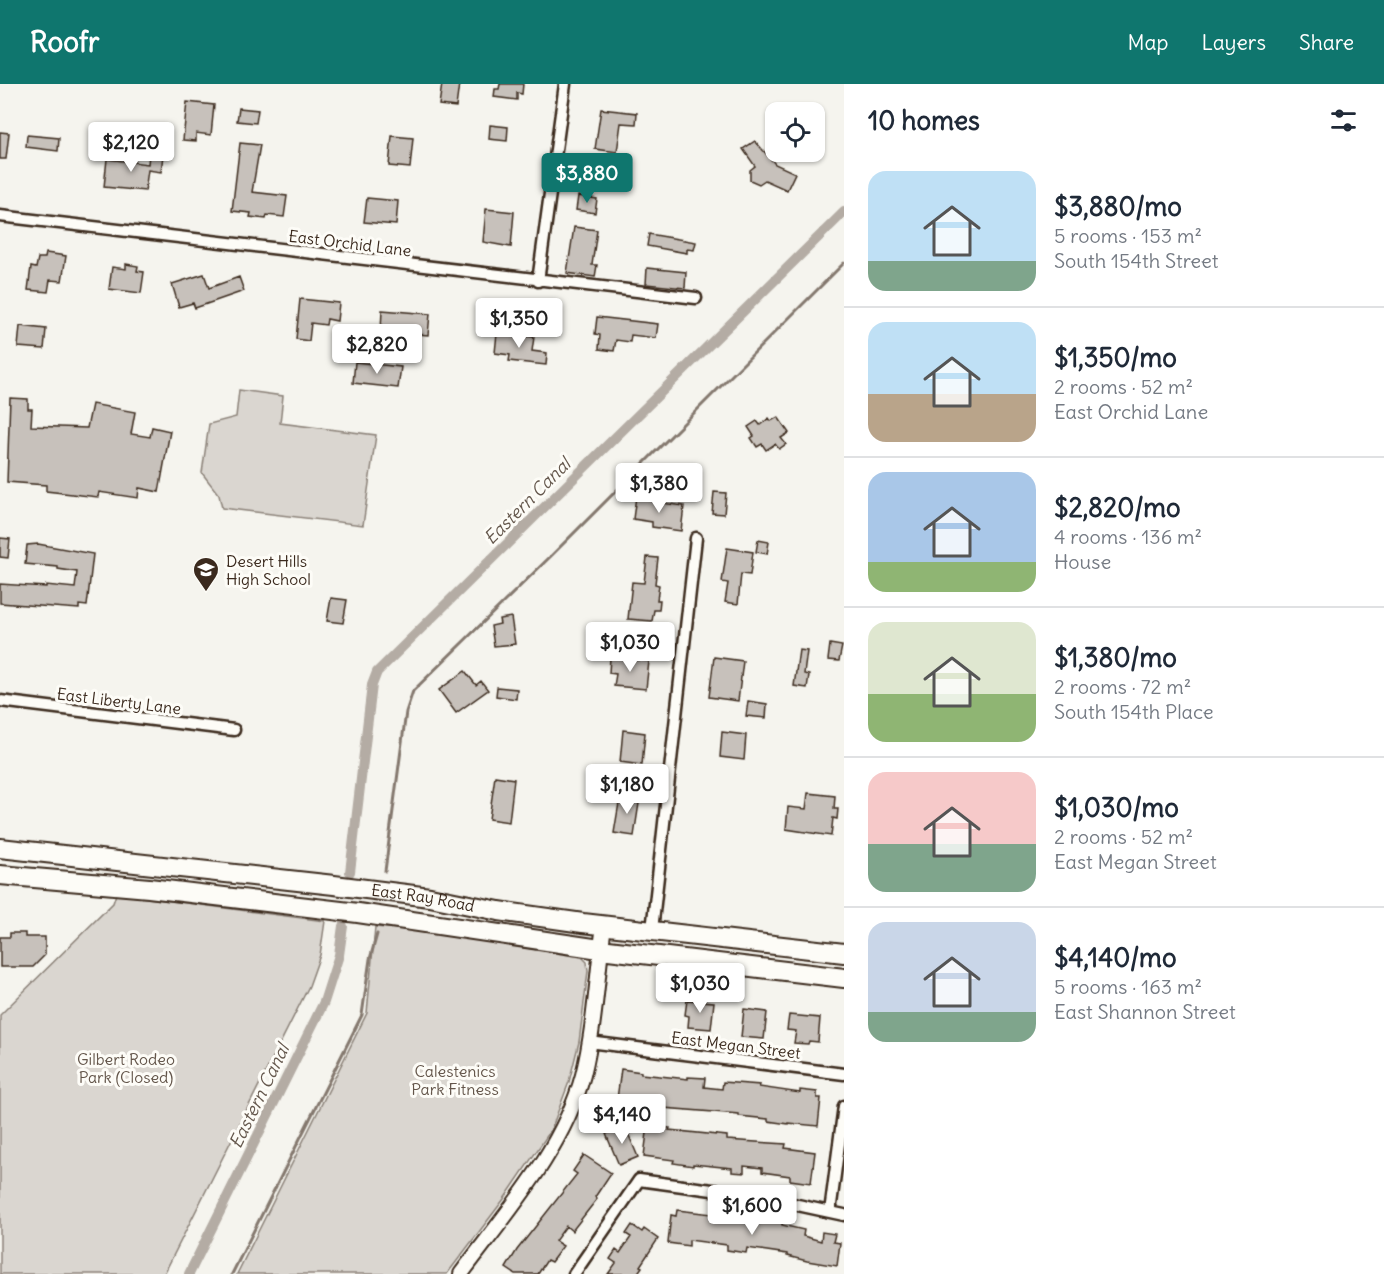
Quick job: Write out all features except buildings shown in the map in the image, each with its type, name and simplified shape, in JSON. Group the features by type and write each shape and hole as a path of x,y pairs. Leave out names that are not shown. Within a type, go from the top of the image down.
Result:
{"main road":[{"name":"East Ray Road","path":"0,848 430,897 499,911 844,953"},
{"path":"76,881 92,869 134,873 156,864"},
{"name":"East Ray Road","path":"0,874 358,913 600,949 844,978"},
{"path":"792,972 810,963 844,966"}],"street":[{"path":"538,281 565,84"},
{"name":"East Orchid Lane","path":"0,216 696,298"},
{"path":"652,930 696,537"},
{"name":"East Liberty Lane","path":"0,701 234,730"},
{"path":"461,1274 554,1145 569,1116 583,1074 589,1042 604,925"},
{"name":"East Megan Street","path":"589,1042 844,1074"},
{"path":"830,1212 844,1106"},
{"path":"574,1274 639,1180 756,1196 844,1215"}],"green space":[{"path":"239,390 283,396 280,423 376,435 363,525 222,508 219,495 202,473 209,424 236,417"},
{"name":"Gilbert Rodeo Park (Closed)","path":"116,894 325,921 320,955 309,986 164,1274 0,1274 0,1015 113,903"},
{"name":"Calestenics Park Fitness","path":"375,927 420,931 582,957 587,962 588,971 579,1042 569,1082 551,1130 504,1199 447,1274 237,1274 367,1013"}],"waterway":[{"name":"Eastern Canal","path":"350,872 372,685 377,672 844,212"},
{"path":"385,871 406,712 413,691 844,263"},
{"name":"Eastern Canal","path":"189,1274 324,1002 339,955 343,926"},
{"path":"232,1274 362,1015 370,959 377,934"}],"place":[{"name":"Desert Hills High School","path":"206,593"}]}
